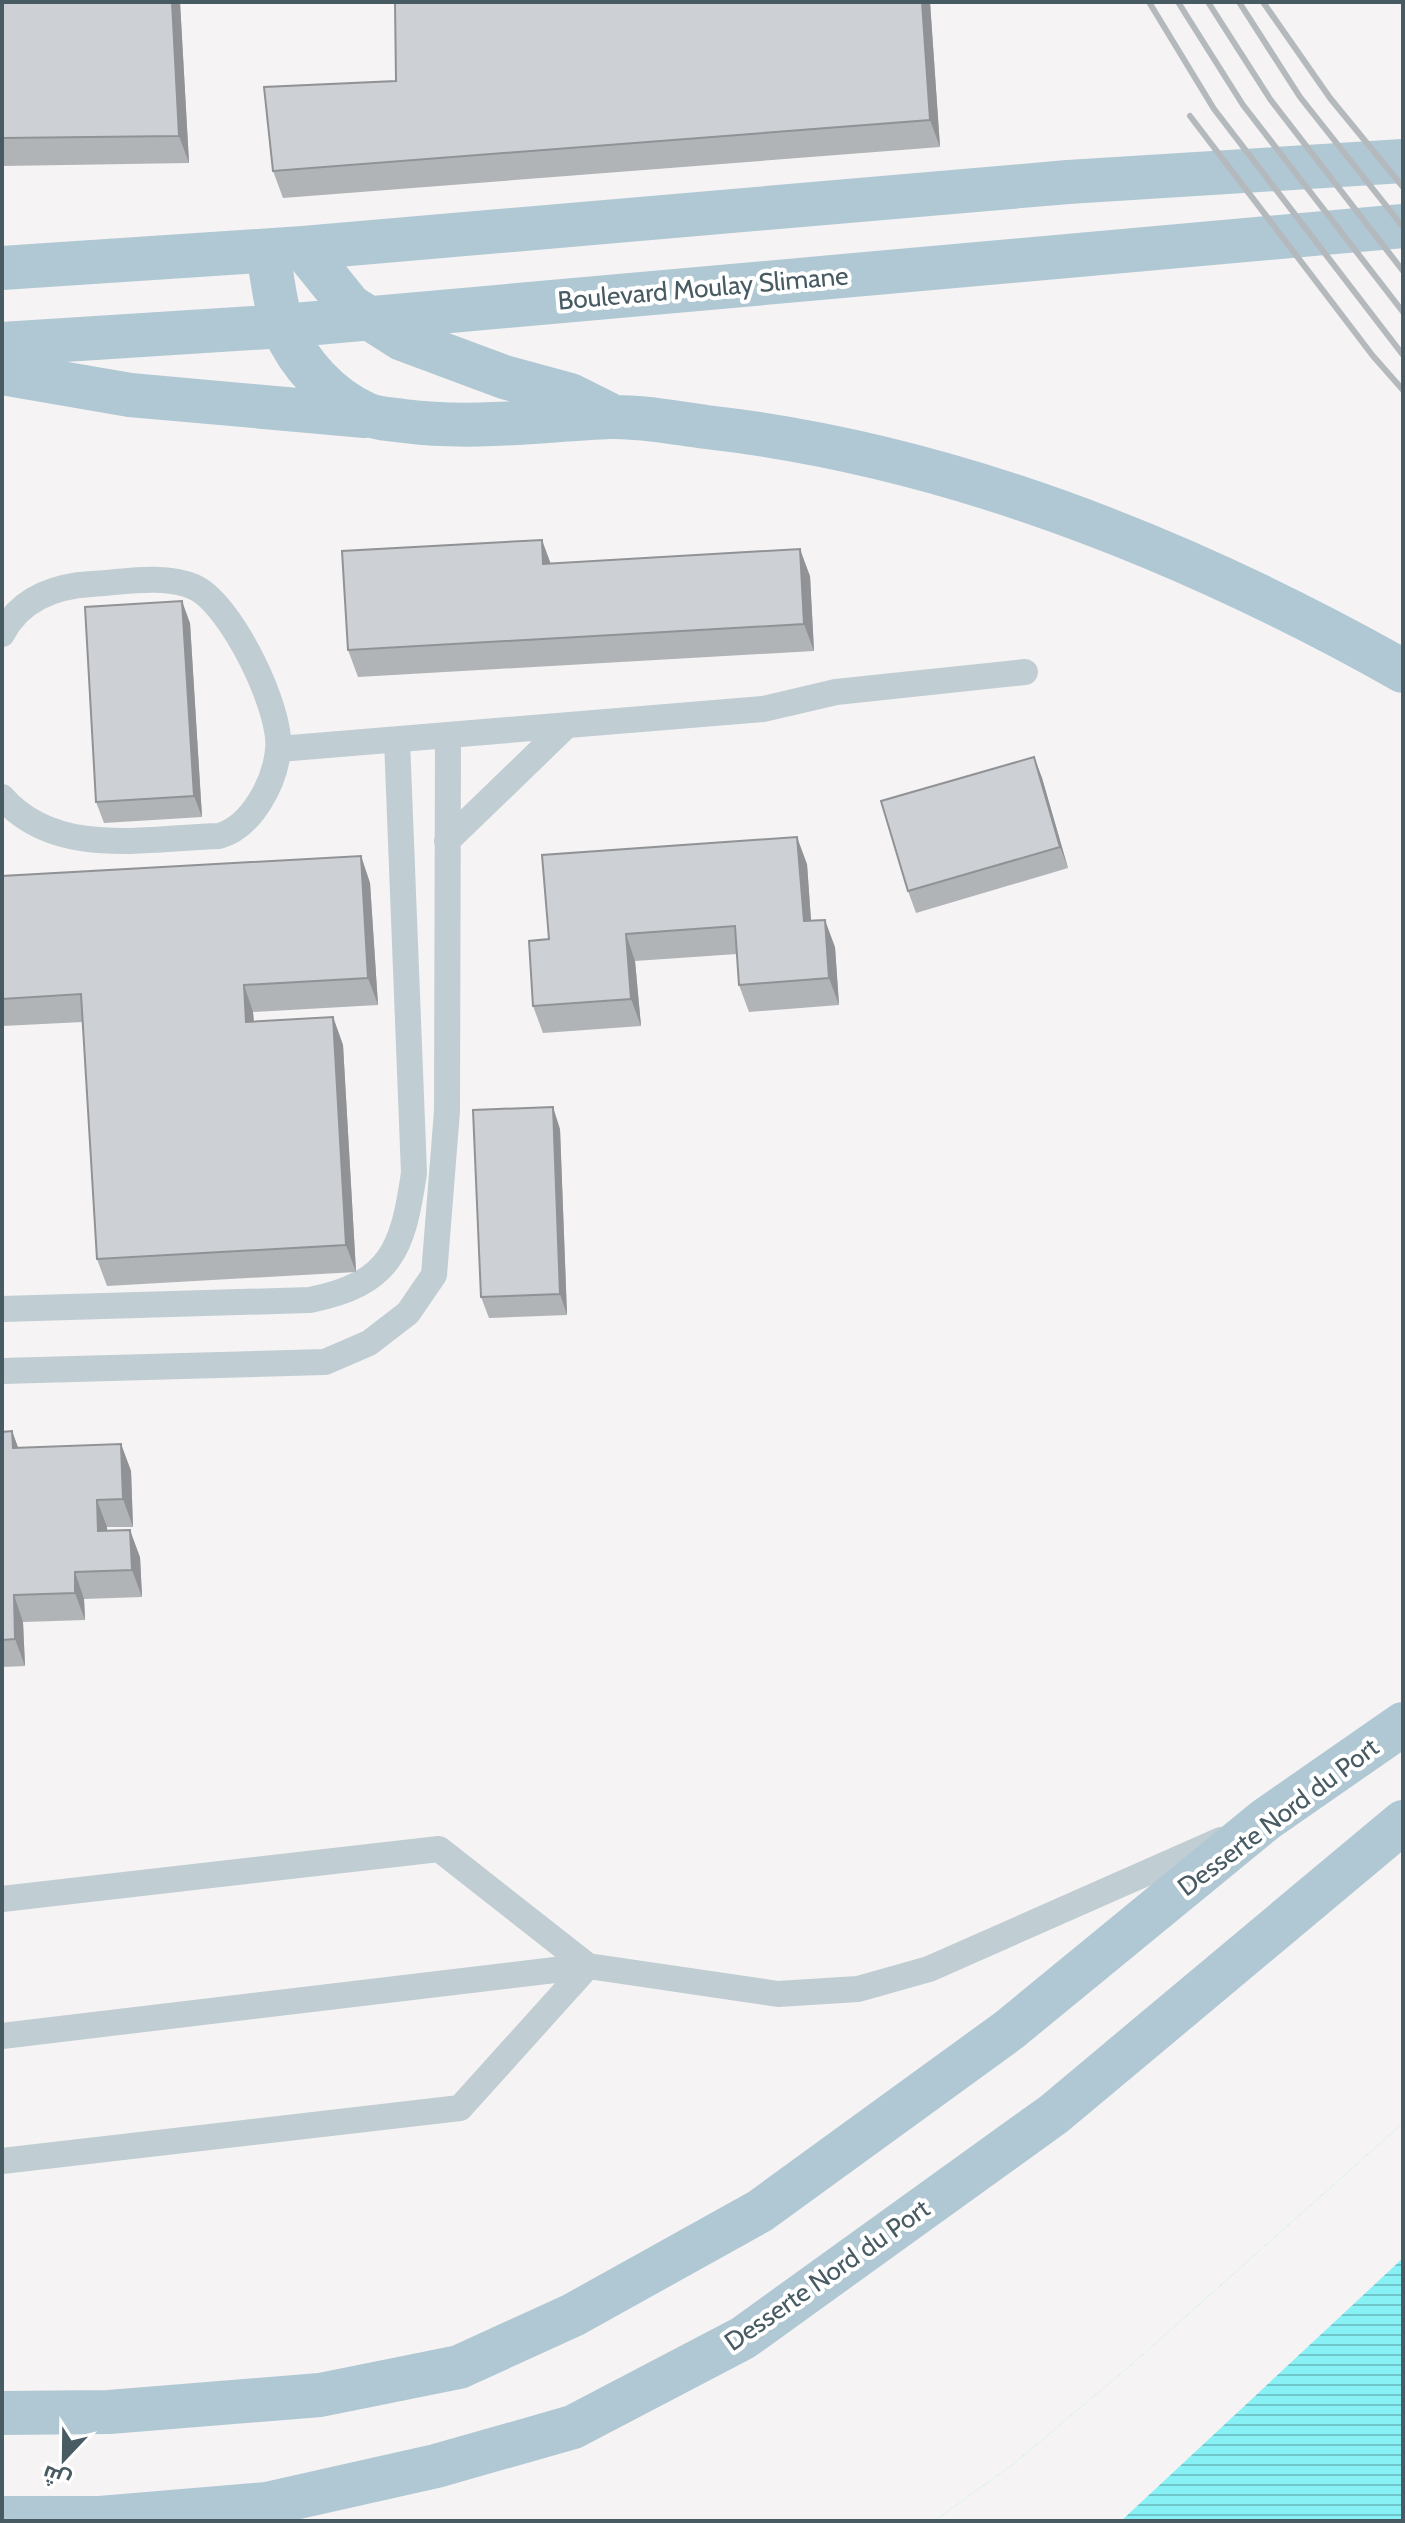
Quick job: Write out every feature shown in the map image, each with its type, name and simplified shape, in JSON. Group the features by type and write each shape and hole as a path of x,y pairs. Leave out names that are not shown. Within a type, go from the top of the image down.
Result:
{"main road":[{"path":"2,268 285,250 1068,182 1403,161"},
{"name":"Boulevard Moulay Slimane","path":"2,344 283,326 1403,226"},
{"path":"285,250 321,274 363,317 443,356 570,395 614,417"},
{"path":"285,250 283,326 306,366 327,389 370,416"},
{"path":"2,373 130,395 370,416 425,424 500,425 614,417 810,442 974,482 1100,525 1280,609 1403,671"},
{"name":"Desserte Nord du Port","path":"2,2413 109,2412 320,2395 459,2367 573,2315 760,2211 1009,2030 1265,1820 1403,1724"},
{"name":"Desserte Nord du Port","path":"2,2518 100,2518 267,2504 436,2466 573,2427 743,2338 1054,2114 1403,1822"}],"lane":[{"path":"2,634 9,621 34,597 65,585 175,580 198,588 231,622 253,665 271,712 279,749 265,790 250,817 239,828 219,836 89,841 63,836 14,811 2,797"},
{"path":"279,749 763,709 836,692 1025,672"},
{"path":"447,841 566,726"},
{"path":"2,1371 325,1362 369,1343 408,1313 434,1275 444,1171 448,736"},
{"path":"2,1309 310,1300 345,1293 368,1281 391,1256 406,1225 414,1173 397,740"},
{"path":"414,1173 444,1171"},
{"path":"2,2036 588,1966 778,1994 858,1989 929,1969 1265,1820"},
{"path":"2,1899 439,1849 588,1966"},
{"path":"2,2161 460,2108 588,1966"}],"water":[{"path":"1403,2123 1403,2521 934,2521 1012,2465 1131,2365"}],"pier":[{"path":"1403,2123 1403,2258 1121,2521 934,2521 1012,2465 1131,2365"}],"building":[{"path":"2,2 172,2 179,136 2,138"},
{"path":"395,2 922,2 930,120 273,171 264,87 396,81"},
{"path":"542,540 543,564 800,549 804,624 348,650 342,551"},
{"path":"182,601 194,796 96,802 85,607"},
{"path":"1034,757 1060,847 908,891 881,801"},
{"path":"797,837 804,921 825,920 829,978 739,985 735,926 626,934 631,999 533,1006 529,941 549,939 542,855"},
{"path":"361,856 368,978 244,985 246,1022 333,1017 346,1245 97,1259 81,994 2,999 2,876"},
{"path":"553,1107 560,1294 481,1297 473,1110"},
{"path":"12,1431 13,1448 121,1444 123,1499 97,1500 98,1531 130,1530 132,1570 75,1572 75,1593 14,1595 15,1639 2,1640 2,1432"}],"railway":[{"path":"1149,2 1214,109 1403,355"},
{"path":"1178,2 1243,105 1403,312"},
{"path":"1208,2 1270,99 1403,271"},
{"path":"1239,2 1300,97 1403,227"},
{"path":"1263,2 1330,98 1403,187"},
{"path":"1190,116 1373,356 1403,390"}]}
